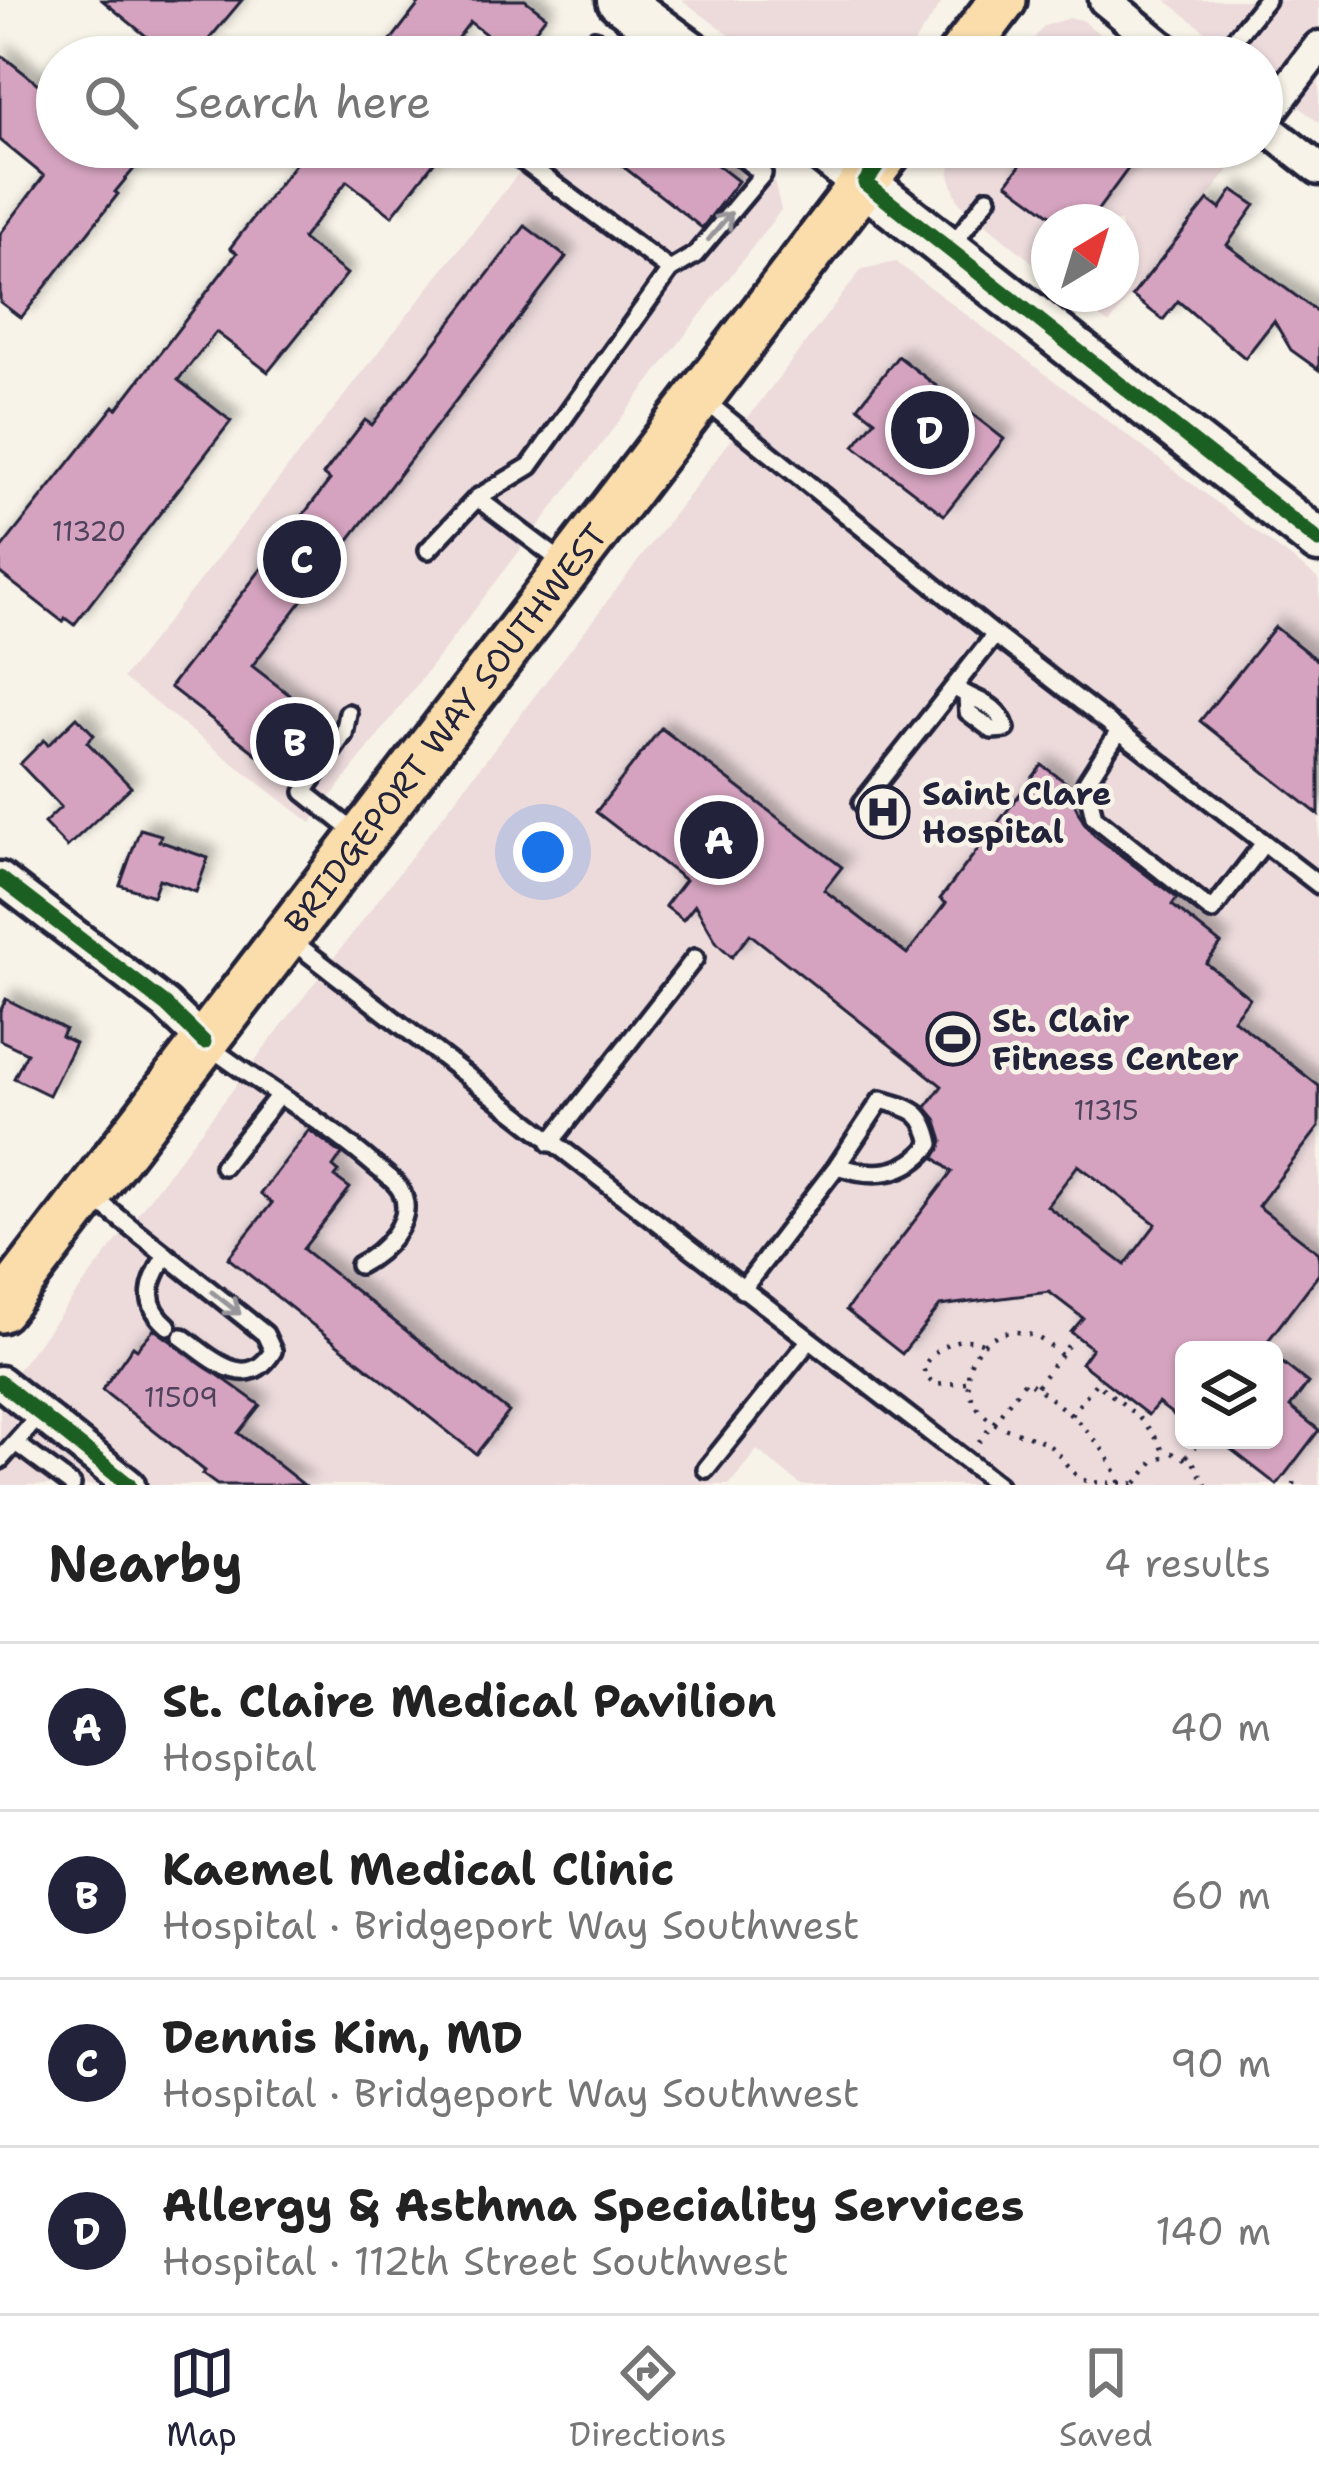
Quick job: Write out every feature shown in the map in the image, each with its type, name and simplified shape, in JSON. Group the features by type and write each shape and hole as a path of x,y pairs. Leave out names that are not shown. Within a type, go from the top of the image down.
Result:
{"main road":[{"path":"976,36 1003,0"},
{"name":"BRIDGEPORT WAY SOUTHWEST","path":"0,1309 876,168"}],"street":[{"path":"620,0 668,36"},
{"path":"1106,0 1149,36"},
{"path":"1283,95 1319,47"},
{"path":"1283,140 1319,169"},
{"path":"881,168 950,249 1319,541"},
{"path":"0,878 166,1005 204,1042"},
{"path":"0,1382 129,1485"}],"lane":[{"path":"1237,36 1264,2"},
{"path":"533,168 670,270"},
{"path":"428,550 477,498 530,466 670,270 695,255 763,174 755,168"},
{"path":"950,249 988,198"},
{"path":"700,398 994,635 1319,885"},
{"path":"477,498 570,568"},
{"path":"862,803 960,692 994,635"},
{"path":"348,712 344,734 304,792 363,838"},
{"path":"1119,731 1086,783 1094,817 1212,910 1264,843"},
{"path":"286,937 998,1485"},
{"path":"550,1143 695,958"},
{"path":"204,1042 345,1139 401,1190 404,1209 399,1228 378,1255 359,1264"},
{"path":"223,1166 279,1095"},
{"path":"742,1290 881,1100 913,1109 927,1124 931,1144 915,1164 896,1172 858,1173 837,1166"},
{"path":"87,1192 265,1334 273,1351 253,1371 238,1373 182,1337"},
{"path":"166,1255 149,1292 154,1312 168,1326"},
{"path":"706,1469 808,1341"},
{"path":"0,1460 41,1414"},
{"path":"17,1444 72,1485"},
{"path":"43,1485 54,1471"}],"path":[{"path":"1061,1355 1027,1334 1003,1334 982,1343 970,1360 966,1382 976,1406 993,1422 1049,1444 1081,1480 1139,1484 1154,1461 1164,1455 1186,1457 1199,1469 1206,1485"},
{"path":"966,1382 935,1385 926,1378 923,1367 952,1341 968,1338 982,1343"},
{"path":"1036,1388 1073,1339"},
{"path":"975,1446 1026,1380 1071,1415 1104,1450 1120,1484"},
{"path":"1071,1415 1096,1383 1138,1416 1164,1455"},
{"path":"1186,1457 1193,1449"}],"shaded area":[{"path":"682,0 944,0 919,36 731,36"},
{"path":"1166,0 1319,0 1319,123 1283,94 1283,36 1211,36"},
{"path":"1069,18 1082,20 1102,36 1036,36 1044,26"},
{"path":"523,168 771,168 781,210 311,823 123,678"},
{"path":"950,168 1230,168 1139,285 1139,204 1031,204 1031,261 958,201"},
{"name":"Saint Clare Hospital","path":"896,262 1319,579 1319,1485 801,1485 757,1450 729,1485 0,1485 0,1393 862,269"},
{"path":"1093,312 1118,312 1109,324"}],"building":[{"path":"102,0 242,0 212,36 146,36"},
{"path":"422,0 525,0 546,16 531,36 488,36 470,22 459,36 394,36"},
{"path":"0,54 36,82 36,168 135,168 21,318 0,302 0,234 44,176 0,140"},
{"path":"292,168 430,168 392,216 347,181 302,239 347,274 268,372 216,332 178,380 231,421 74,625 65,618 63,622 0,573 0,550 237,253 230,248"},
{"path":"625,168 721,168 738,181 702,228"},
{"path":"1018,168 1129,168 1102,204 1036,204 1007,183"},
{"path":"1233,190 1255,205 1227,245 1319,313 1319,370 1291,350 1274,321 1245,358 1178,301 1163,320 1139,301 1139,287 1208,200 1220,209"},
{"path":"525,226 566,257 252,666 330,726 289,779 170,687 330,480 323,475 365,420 372,425"},
{"path":"898,356 1004,439 944,515 854,446 875,420 858,407"},
{"path":"1275,627 1319,662 1319,815 1200,721"},
{"path":"77,717 94,735 87,742 131,787 67,847 44,823 61,807 20,764"},
{"path":"661,728 842,867 824,890 907,954 946,903 940,899 1042,765 1068,784 1094,835 1177,898 1172,905 1221,944 1206,963 1250,998 1233,1019 1319,1086 1319,1127 1258,1206 1319,1253 1319,1274 1268,1341 1175,1341 1175,1416 1158,1403 1148,1415 1081,1363 1092,1348 1071,1332 1083,1318 1049,1292 940,1306 902,1354 846,1310 952,1172 935,1158 943,1141 926,1107 942,1086 750,934 732,957 717,943 695,905 683,920 665,906 685,880 596,812","holes":["1078,1165 1156,1224 1125,1265 1047,1206"]},
{"path":"140,829 208,858 196,892 159,879 153,896 120,885"},
{"path":"6,999 65,1029 61,1036 75,1043 49,1095 14,1078 27,1053 0,1040 0,1011"},
{"path":"309,1130 342,1154 333,1167 339,1172 335,1177 350,1188 303,1249 509,1412 476,1454 228,1258 272,1203 260,1194"},
{"path":"154,1329 260,1405 238,1433 304,1485 217,1485 102,1390 133,1346 137,1349"},
{"path":"1283,1363 1308,1383 1290,1407 1319,1430 1277,1485 1231,1449 1283,1449"}],"cycle path":[{"path":"876,168 865,183 1319,541"},
{"path":"0,878 166,1005 204,1042"},
{"path":"0,1382 129,1485"}],"place":[{"name":"Allergy & Asthma Speciality Services","path":"930,430"},
{"name":"Dennis Kim, MD","path":"302,559"},
{"name":"Kaemel Medical Clinic","path":"295,742"},
{"name":"Saint Clare Hospital","path":"883,812"},
{"name":"St. Claire Medical Pavilion","path":"719,840"},
{"name":"St. Clair Fitness Center","path":"953,1039"}]}
